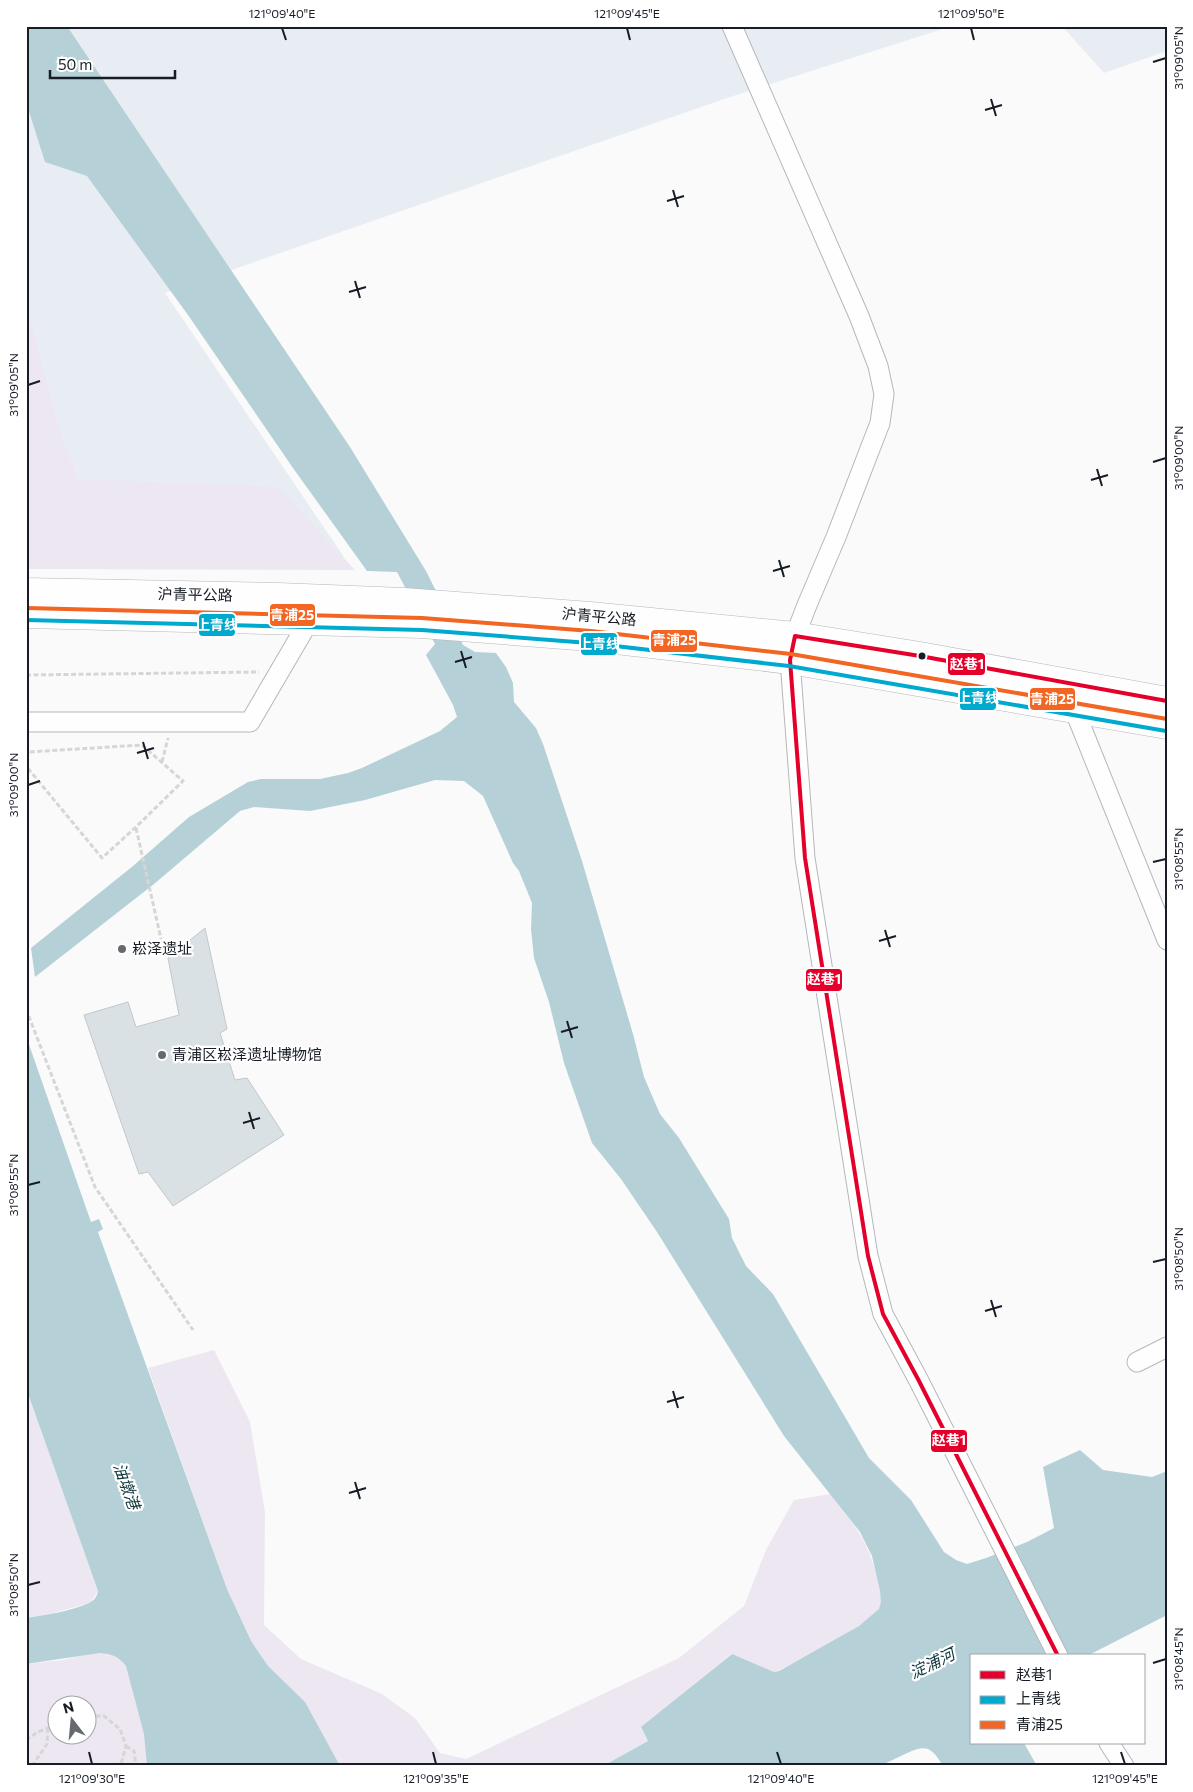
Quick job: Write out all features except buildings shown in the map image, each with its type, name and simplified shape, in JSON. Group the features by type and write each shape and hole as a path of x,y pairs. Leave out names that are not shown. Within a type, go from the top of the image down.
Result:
{"highway":[{"name":"沪青平公路","path":"29,603 279,597 452,604 600,617 792,648 1074,709 1167,725"},
{"name":"沪青平公路","path":"29,603 309,621 422,624 590,637 930,658 1167,701"}],"street":[{"path":"732,26 859,316 878,366 884,394 880,423 792,648 805,858 872,1272 883,1314 1000,1539 1057,1654"},
{"path":"26,722 250,722 309,621"},
{"path":"1074,709 1167,940"},
{"path":"1137,1362 1167,1347"},
{"path":"1110,1744 1124,1766"}],"path":[{"path":"26,675 280,671"},
{"path":"162,762 172,722"},
{"path":"142,745 162,762 183,781 102,858 26,766 28,752 142,745"},
{"path":"136,827 161,939"},
{"path":"26,1008 95,1188 193,1330"},
{"path":"98,1716 104,1716 120,1729 126,1746 122,1761 118,1766"},
{"path":"26,1740 48,1728"},
{"path":"32,1766 47,1744 48,1728"},
{"path":"126,1746 134,1751 136,1766"}],"shaded area":[{"path":"26,26 952,26 730,97 165,293 344,557 26,541"},
{"path":"1062,26 1167,26 1167,51 1104,73"},
{"path":"26,304 60,432 78,479 278,487 355,570 26,569"},
{"path":"214,1350 250,1422 265,1512 264,1625 301,1659 382,1694 415,1718 440,1753 466,1759 679,1658 744,1606 766,1550 794,1500 830,1494 855,1527 867,1547 876,1572 881,1601 879,1609 861,1625 778,1671 774,1672 731,1654 641,1728 648,1741 603,1766 26,1766 26,1664 63,1660 240,1619 227,1589 148,1368"},
{"path":"26,1388 98,1591 90,1603 26,1618"}],"water":[{"name":"淀浦河","path":"26,26 67,26 350,447 426,571 463,645 475,652 496,653 506,667 513,683 514,702 536,728 543,744 582,861 644,1077 660,1114 679,1138 729,1219 732,1238 746,1266 773,1294 869,1458 911,1500 944,1552 956,1560 967,1564 1027,1542 1054,1528 1043,1467 1080,1450 1103,1470 1152,1477 1167,1471 1167,1615 1091,1654 970,1654 970,1744 1025,1744 1037,1766 943,1766 935,1754 923,1748 880,1766 603,1766 648,1741 641,1727 732,1654 774,1672 779,1671 859,1626 879,1609 881,1602 880,1591 872,1556 860,1532 784,1436 657,1232 621,1179 592,1143 564,1063 549,1002 534,958 531,929 532,903 519,871 513,863 483,796 464,781 435,780 365,800 310,811 254,807 240,811 154,884 35,977 31,948 133,866 189,817 248,782 261,779 320,779 362,768 440,731 457,717 453,705 426,655 435,644 397,572 367,571 293,468 188,315 87,176 45,162 26,102"},
{"name":"油墩港","path":"26,1036 91,1222 99,1219 103,1229 98,1232 227,1589 251,1641 268,1666 305,1702 340,1766 147,1766 144,1734 126,1666 120,1660 111,1655 100,1653 26,1664 26,1618 82,1606 93,1601 98,1591 26,1388"}],"transit line":[{"name":"青浦25","path":"26,608 422,618 591,631 791,654 1167,719"},
{"name":"上青线","path":"26,620 422,630 589,643 789,666 1166,731"},
{"name":"赵巷1","path":"1057,1654 919,1381 883,1314 868,1256 805,858 790,660 795,636 920,656 1167,701"}],"place":[{"name":"崧泽遗址","path":"122,949"},
{"name":"青浦区崧泽遗址博物馆","path":"162,1055"}]}
